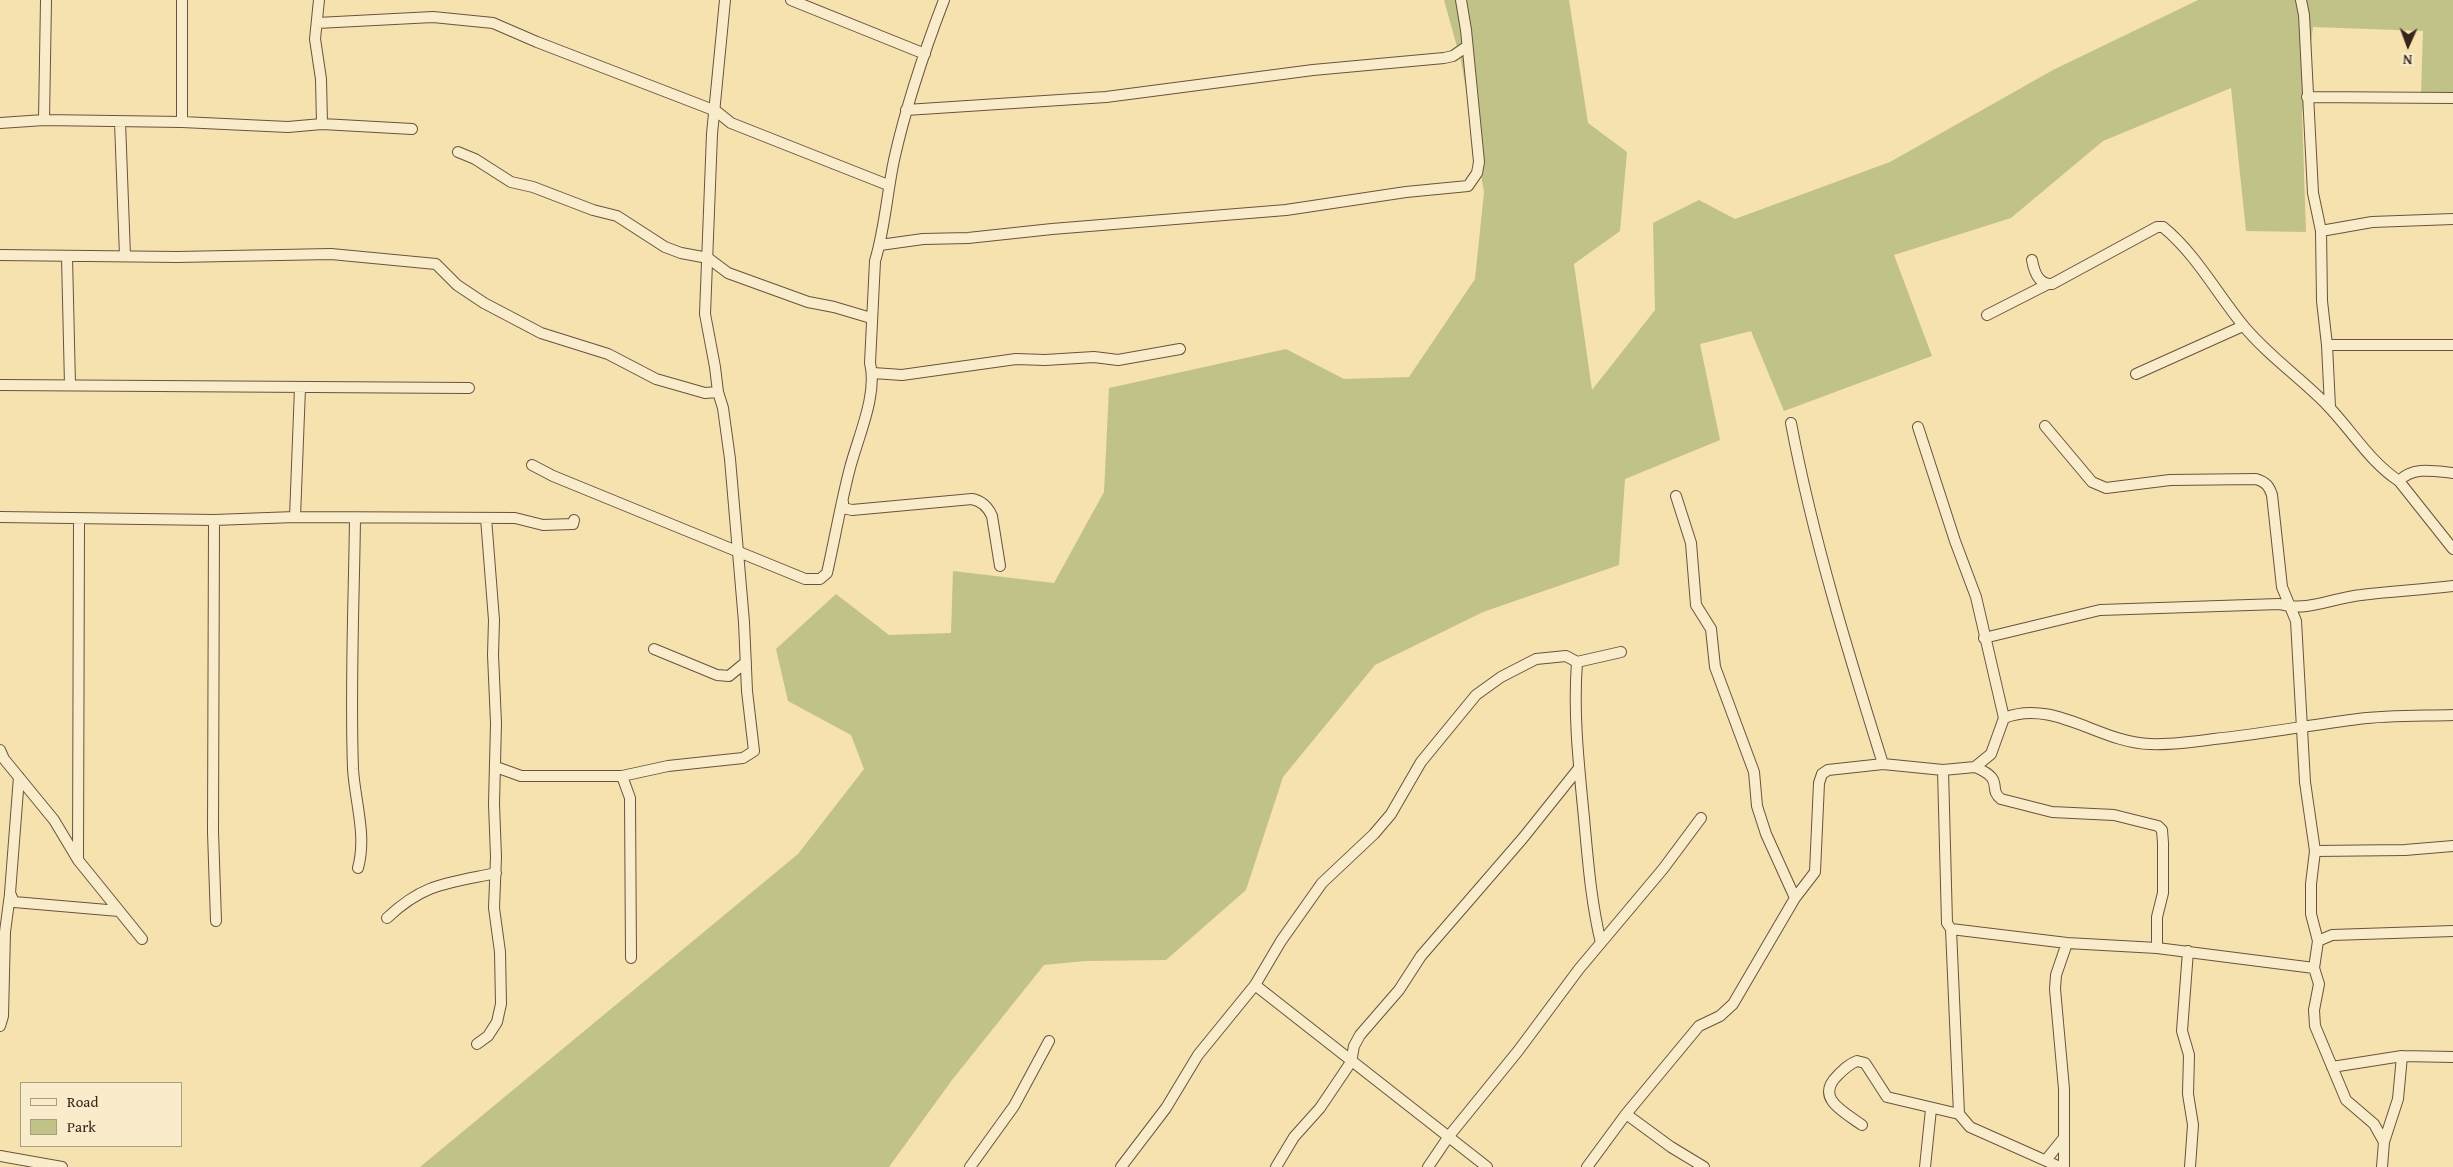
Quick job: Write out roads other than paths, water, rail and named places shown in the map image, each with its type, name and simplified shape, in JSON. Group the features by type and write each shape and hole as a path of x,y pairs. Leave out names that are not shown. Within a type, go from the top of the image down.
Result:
{"street":[{"path":"44,120 46,0"},
{"path":"182,0 182,122"},
{"path":"319,0 315,53 321,79 322,124"},
{"path":"496,767 521,776 622,776 668,766 743,758 751,755 754,746 730,459 724,408 718,392 716,367 705,314 712,134 716,111 724,0"},
{"path":"791,0 925,54"},
{"path":"532,465 553,476 806,579 820,578 826,573 842,502 866,414 872,373 870,363 871,318 875,261 880,245 888,185 906,110 944,0"},
{"path":"880,245 1286,210 1387,195 1468,186 1477,173 1479,162 1466,47 1466,30 1461,0"},
{"path":"2301,0 2304,16 2313,193 2321,231 2322,301 2327,345 2330,407"},
{"path":"316,23 432,17 493,22 537,42 716,111 731,123 888,185"},
{"path":"906,110 1106,97 1314,70 1444,58 1453,56 1466,47"},
{"path":"2307,97 2453,98"},
{"path":"0,122 44,120 182,122 288,127 322,124 412,129"},
{"path":"120,122 125,256"},
{"path":"458,152 475,159 511,182 533,187 593,210 618,216 665,247 682,253 708,258 728,272 782,293 871,318"},
{"path":"2321,231 2372,222 2453,219"},
{"path":"1987,315 2048,284 2059,282 2157,227 2163,227 2183,246 2243,326 2330,407 2388,474 2399,481 2453,549"},
{"path":"0,255 186,257 331,254 436,264 457,285 484,303 541,333 608,354 656,379 705,393 718,392"},
{"path":"67,257 70,385"},
{"path":"2032,260 2039,279 2048,284"},
{"path":"2136,374 2243,326"},
{"path":"2327,345 2453,345"},
{"path":"872,373 902,375 1016,359 1045,360 1094,357 1118,360 1180,349"},
{"path":"0,385 343,389 380,386 469,388"},
{"path":"295,516 300,388"},
{"path":"1791,423 1804,490 1823,563 1882,764"},
{"path":"2044,426 2092,482 2098,486 2106,488 2170,480 2256,479 2264,481 2272,495 2282,587 2296,621 2306,782 2315,851 2311,884 2311,914 2318,941 2314,968 2319,984 2314,1010 2315,1026 2346,1100 2374,1124 2384,1142"},
{"path":"1918,427 1952,532 1976,597 2004,718 1991,754 1975,767"},
{"path":"2399,481 2406,474 2415,472 2430,470 2453,473"},
{"path":"1676,496 1691,543 1696,605 1711,629 1715,667 1754,772 1757,806 1766,834 1794,898"},
{"path":"842,502 842,508 852,510 972,499 979,500 989,509 992,516 1000,566"},
{"path":"0,517 214,520 295,516 515,518 543,525 557,526 573,524 574,520"},
{"path":"355,518 352,694 353,772 362,842 358,868"},
{"path":"476,1044 488,1036 496,1022 501,1004 500,952 494,908 496,767 494,620 486,518"},
{"path":"78,860 76,739 79,519"},
{"path":"214,520 213,832 216,920"},
{"path":"1984,638 2106,609 2279,604 2292,608 2327,604 2360,595 2453,586"},
{"path":"654,649 717,675 729,676 746,662"},
{"path":"1121,1167 1166,1108 1198,1055 1255,985 1280,941 1322,883 1374,834 1392,814 1421,762 1476,695 1508,674 1536,659 1566,656 1577,662 1621,652"},
{"path":"1577,662 1574,701 1579,768 1593,910 1601,943"},
{"path":"2004,718 2030,711 2049,714 2134,743 2151,744 2194,742 2360,719 2453,715"},
{"path":"0,750 54,820 78,860 142,939"},
{"path":"1587,1167 1626,1114 1699,1026 1720,1016 1733,1004 1794,898 1815,872 1819,783 1822,774 1828,770 1882,764 1943,770 1975,767 1989,773 1993,778 1996,794 2001,799 2052,812 2114,815 2158,826 2162,830 2163,843 2163,893 2157,917 2156,948"},
{"path":"1276,1167 1294,1137 1320,1108 1351,1062 1354,1046 1360,1035 1398,990 1421,956 1523,838 1579,768"},
{"path":"1943,770 1947,923 1950,929 1959,1114 1970,1127 2062,1167 2064,1089 2055,989 2056,975 2067,943"},
{"path":"622,776 630,798 631,958"},
{"path":"0,1026 3,1016 5,932 19,777"},
{"path":"1428,1167 1449,1136 1601,943 1663,869 1701,818"},
{"path":"2315,851 2405,850 2453,846"},
{"path":"387,918 405,901 432,886 496,872"},
{"path":"10,893 14,902 119,911"},
{"path":"2315,926 2332,935"},
{"path":"1950,929 2067,943 2188,951 2314,968"},
{"path":"2318,941 2332,935 2453,931"},
{"path":"2188,951 2182,1032 2189,1055 2188,1094 2193,1126 2190,1167"},
{"path":"1255,985 1487,1167"},
{"path":"970,1167 1014,1106 1049,1041"},
{"path":"2332,1067 2402,1056 2453,1057"},
{"path":"2382,1167 2384,1142 2397,1105 2402,1056"},
{"path":"1862,1125 1833,1104 1828,1088 1842,1070 1857,1061 1865,1063 1887,1097 1931,1109 1959,1114"},
{"path":"1925,1167 1931,1109"},
{"path":"1626,1114 1704,1167"},
{"path":"2046,1160 2063,1139"},
{"path":"0,1156 62,1167"}]}
